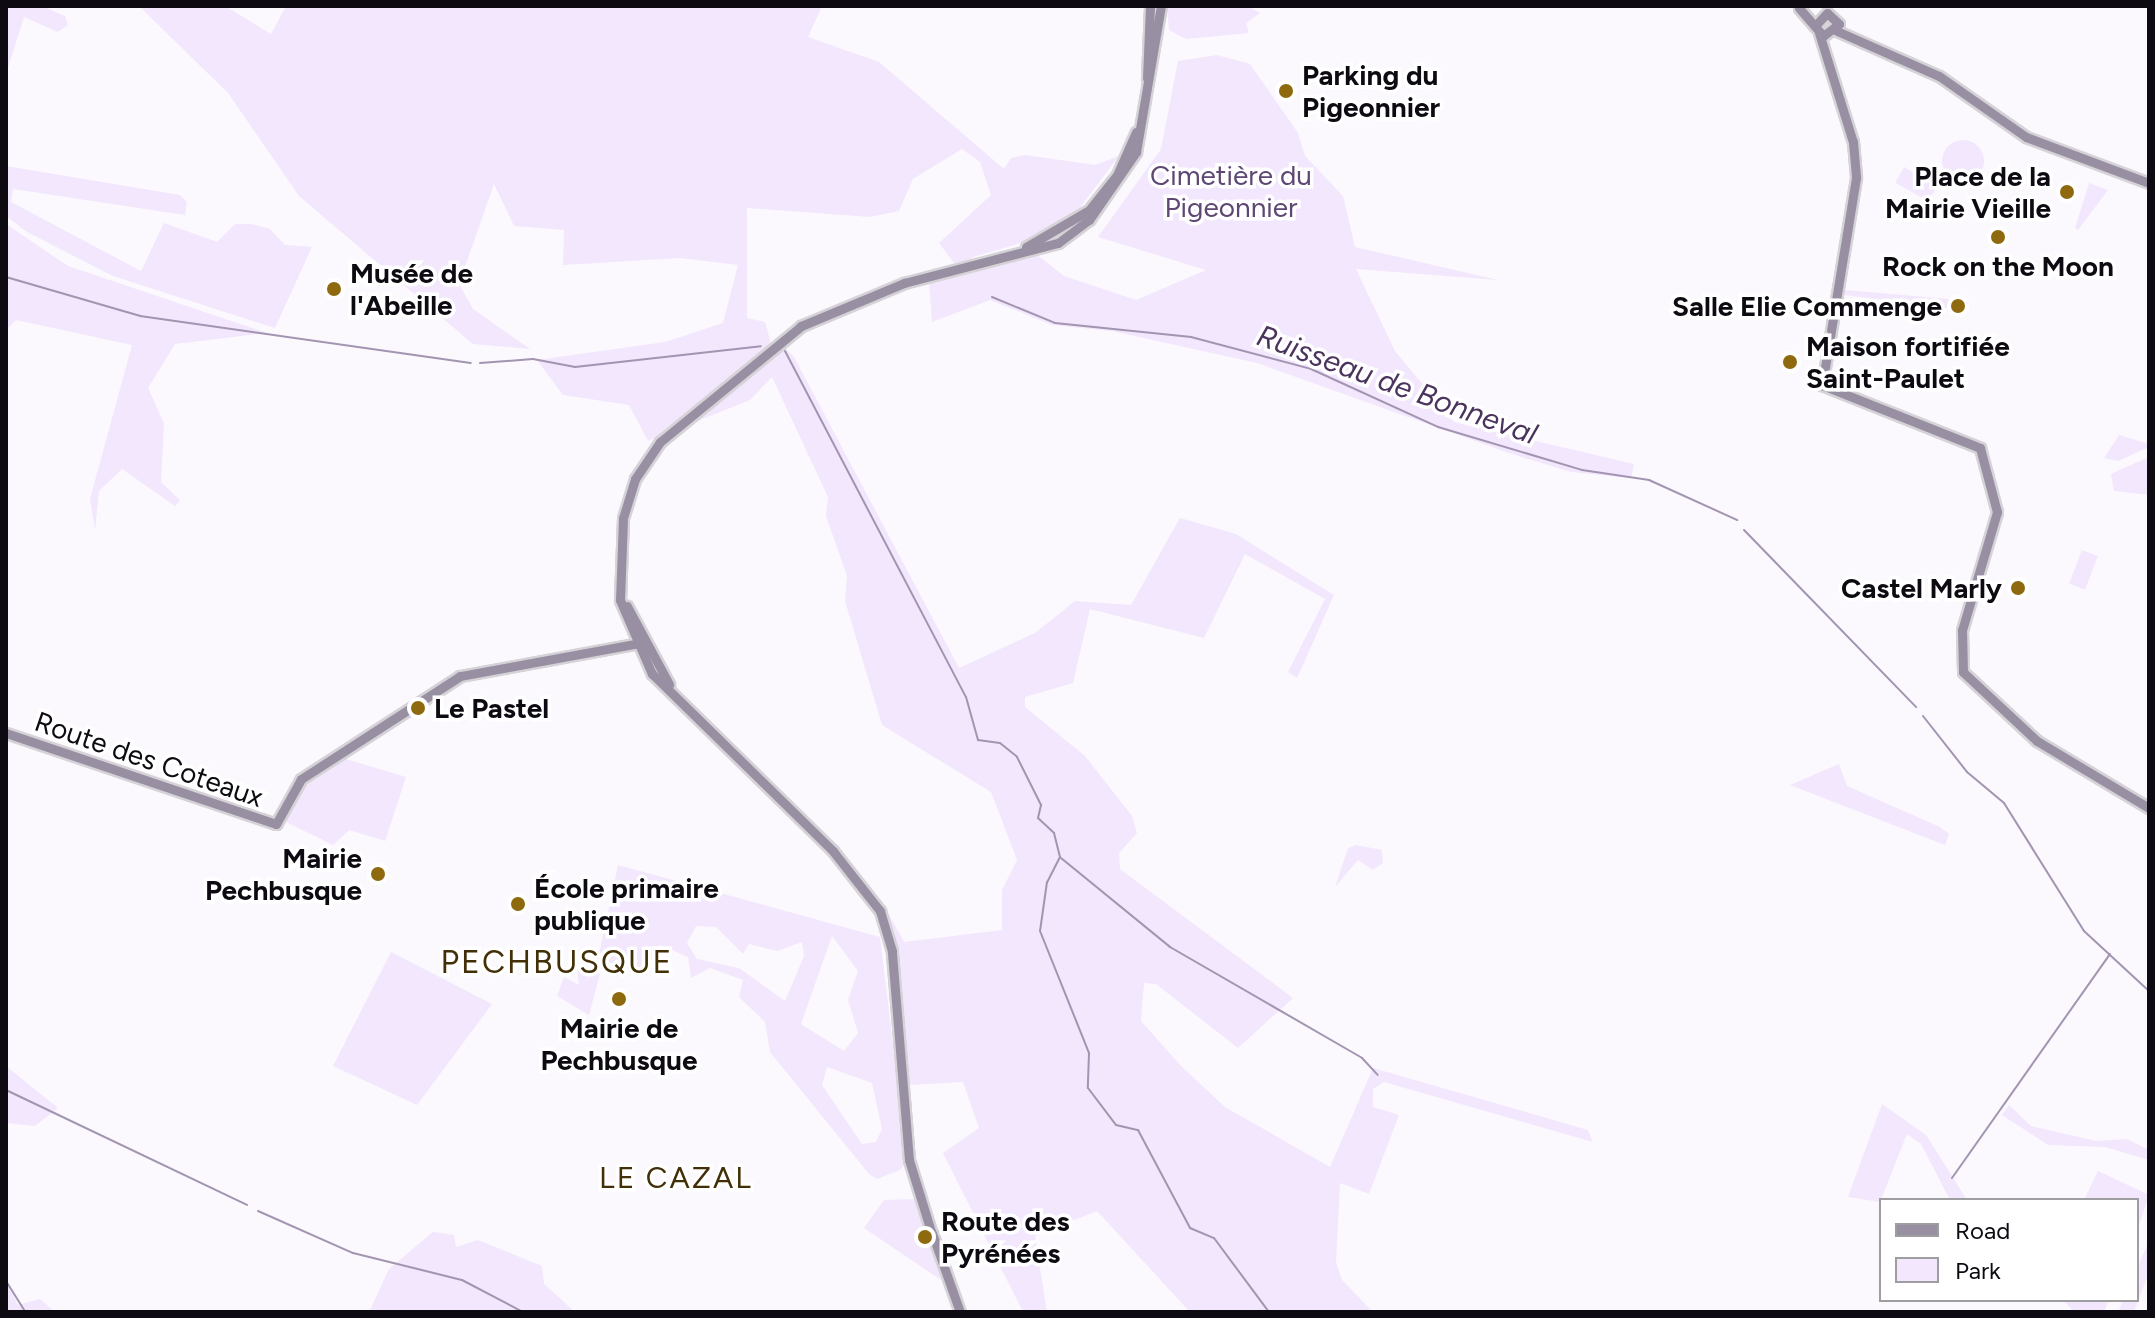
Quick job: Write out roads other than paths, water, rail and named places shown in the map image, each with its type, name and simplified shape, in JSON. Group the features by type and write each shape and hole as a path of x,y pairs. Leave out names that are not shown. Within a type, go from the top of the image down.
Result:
{"street":[{"path":"995,258 1068,226 1117,175 1143,107 1150,6"},
{"path":"962,1312 933,1238 916,1180 906,1129 892,951 880,911 833,851 694,714 638,644 619,575 623,518 650,454 801,326 904,283 1065,239 1121,183 1147,108 1161,6"},
{"path":"1797,7 1827,11"},
{"path":"1797,7 1818,29 1853,142 1856,192 1822,385 1980,448 1997,512 1962,630 1963,672 2037,741 2149,808"},
{"path":"1818,29 1827,11"},
{"path":"1827,11 1835,33 1827,58"},
{"path":"1818,29 1835,33 1939,76 2026,137 2149,183"},
{"name":"Route des Coteaux","path":"6,733 279,823 301,779 451,681 486,668 638,644"}],"waterway":[{"name":"Ruisseau de Bonneval","path":"6,277 140,316 471,363"},
{"name":"Ruisseau de Bonneval","path":"992,297 1055,323 1191,337 1311,369 1438,427 1582,470 1649,480 1737,520"},
{"name":"Ruisseau de Bonneval","path":"480,363 533,359 575,367 761,346"},
{"path":"785,351 966,697 978,740 1000,743 1017,757 1041,805 1038,818 1054,833 1060,857 1047,882 1040,931 1089,1053 1088,1088 1116,1125 1138,1130 1190,1228 1214,1238 1269,1312"},
{"name":"Ruisseau de Bonneval","path":"1744,530 1916,707"},
{"name":"Ruisseau de Bonneval","path":"1923,716 1967,772 2004,803 2084,931 2149,991"},
{"path":"1061,858 1170,947 1362,1058 1378,1075"},
{"path":"1952,1178 2110,954"},
{"path":"6,1090 247,1205"},
{"path":"258,1211 353,1253 462,1280 523,1312"},
{"path":"6,1281 25,1312"}],"place":[{"name":"Parking du Pigeonnier","path":"1286,91"},
{"name":"Place de la Mairie Vieille","path":"2067,192"},
{"name":"Rock on the Moon","path":"1998,237"},
{"name":"Musée de l'Abeille","path":"334,289"},
{"name":"Salle Elie Commenge","path":"1958,306"},
{"name":"Maison fortifiée Saint-Paulet","path":"1790,362"},
{"name":"Castel Marly","path":"2018,588"},
{"name":"Le Pastel","path":"418,708"},
{"name":"Mairie Pechbusque","path":"378,874"},
{"name":"École primaire publique","path":"518,904"},
{"name":"Mairie de Pechbusque","path":"619,999"},
{"name":"Route des Pyrénées","path":"925,1237"}],"district":[{"name":"PECHBUSQUE","path":"557,962"},
{"name":"LE CAZAL","path":"676,1178"}],"park label":[{"name":"Cimetière du Pigeonnier","path":"1231,191"}]}
